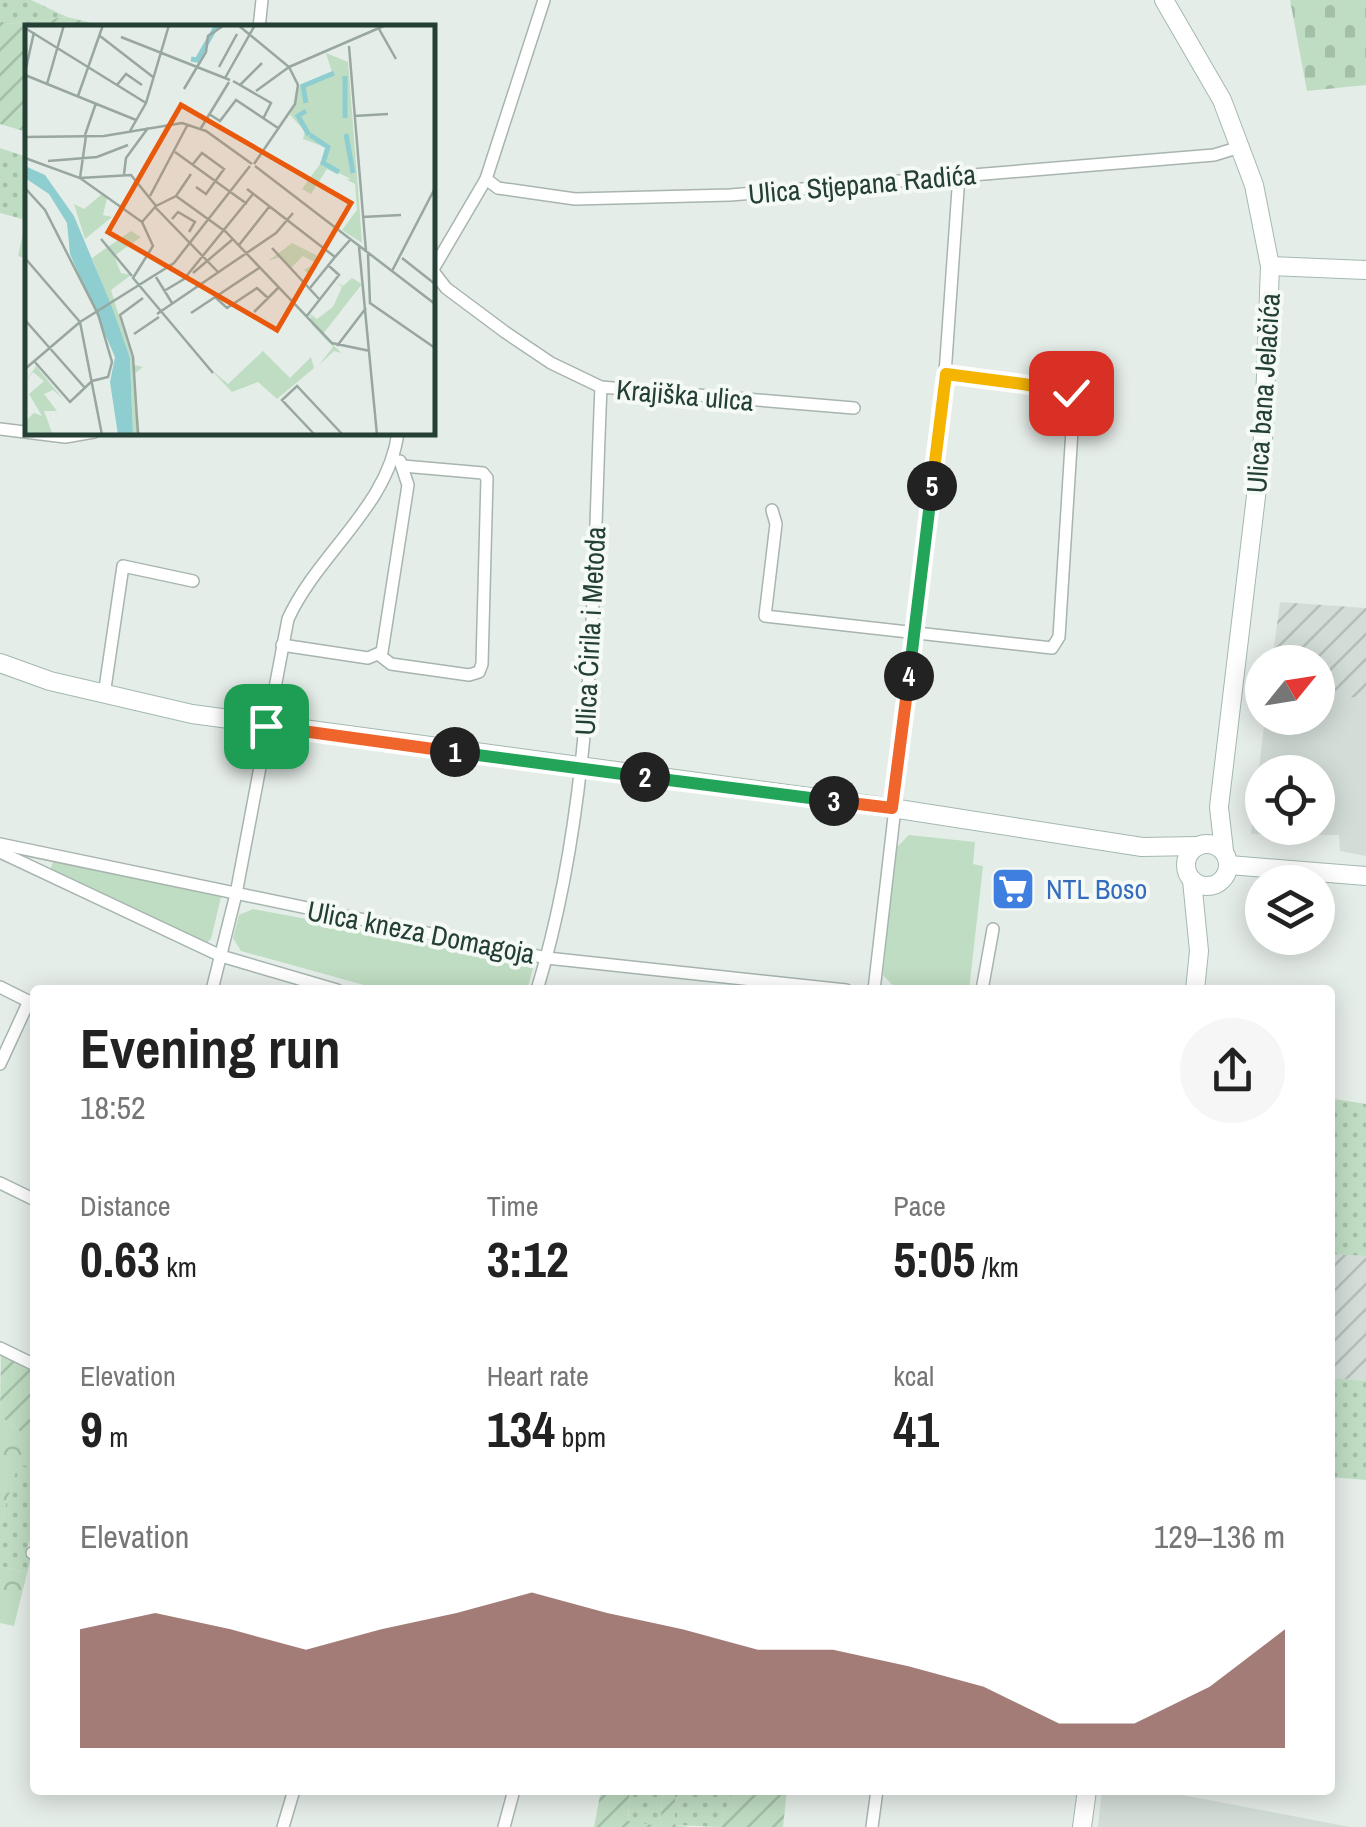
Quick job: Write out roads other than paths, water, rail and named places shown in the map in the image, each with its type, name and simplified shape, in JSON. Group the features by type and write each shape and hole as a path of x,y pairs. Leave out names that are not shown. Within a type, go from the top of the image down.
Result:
{"main road":[{"name":"Ulica bana Jelačića","path":"1164,0 1222,100 1264,224 1270,266 1264,429 1218,807 1226,858 1199,951 1195,985"},
{"path":"1270,266 1366,270"},
{"path":"0,662 104,696 266,726 892,808 1142,847 1200,845 1226,858 1366,876"},
{"name":"Ulica bana Jelačića","path":"1199,951 1186,862 1200,845 1218,807"},
{"path":"1142,847 1205,886 1219,884"},
{"path":"1082,1827 1087,1795"}],"street":[{"path":"259,25 262,0"},
{"path":"435,267 486,178 544,0"},
{"name":"Ulica Stjepana Radića","path":"486,178 498,188 575,200 730,195 1214,155 1240,147"},
{"path":"874,985 892,808 946,374 958,175"},
{"name":"Krajiška ulica","path":"435,274 446,288 520,342 602,387 854,408"},
{"path":"772,510 776,524 765,616 1052,648 1058,637 1074,398 1067,390 946,374"},
{"name":"Ulica Ćirila i Metoda","path":"539,985 568,862 581,770 591,673 602,387"},
{"path":"0,429 25,432"},
{"path":"49,435 77,435"},
{"path":"213,985 236,894 282,645 295,604 386,480 396,454 398,435"},
{"path":"282,645 368,658 378,654 387,637 408,484 396,454"},
{"path":"378,654 391,664 469,675 479,672 482,664 488,478 483,473 403,466"},
{"path":"104,696 123,566 194,581"},
{"name":"Ulica kneza Domagoja","path":"0,844 547,958 799,985"},
{"path":"0,852 222,956 320,985"},
{"path":"983,985 992,929"},
{"path":"0,986 30,1002"},
{"path":"0,1064 30,1007"},
{"path":"0,1183 30,1198"},
{"path":"0,1348 30,1363"},
{"path":"284,1827 293,1795"},
{"path":"504,1827 513,1795"},
{"path":"872,1827 875,1795"}],"place":[{"name":"NTL Boso","path":"1013,889"}]}
